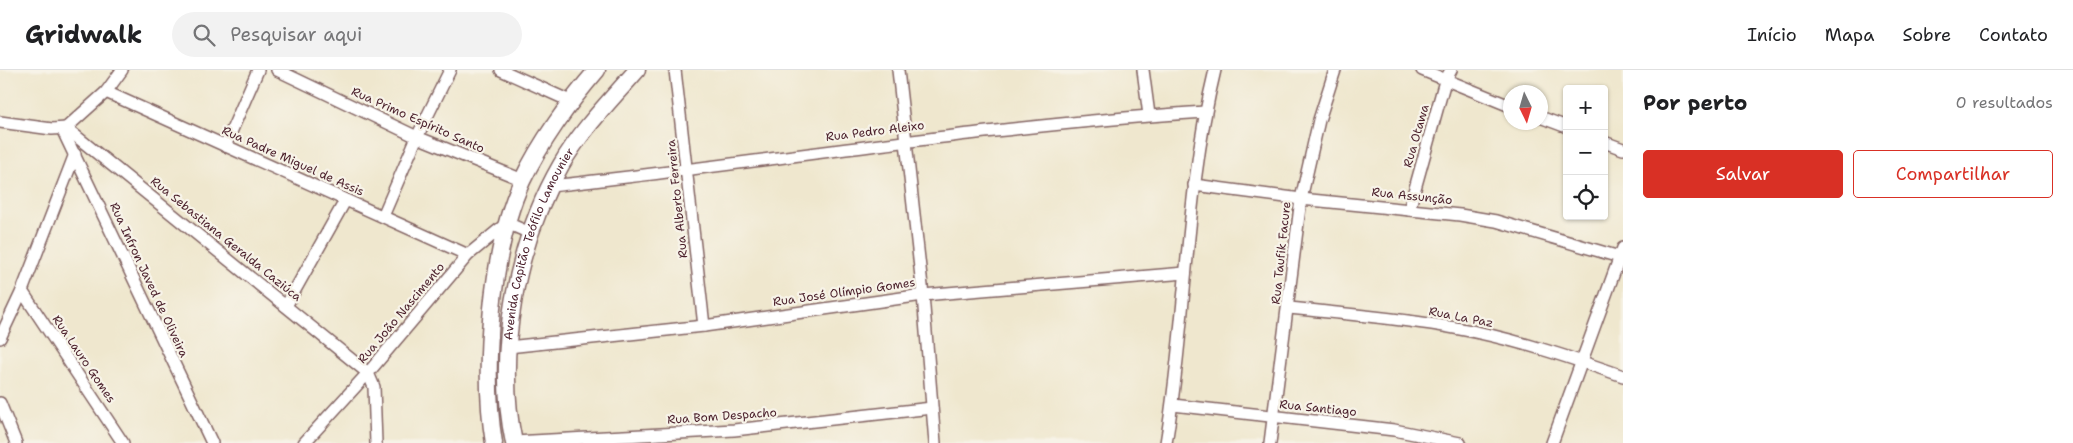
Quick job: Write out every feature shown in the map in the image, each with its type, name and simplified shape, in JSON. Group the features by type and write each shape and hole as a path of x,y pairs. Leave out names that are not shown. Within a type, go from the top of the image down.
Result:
{"main road":[{"name":"Avenida Capitão Teófilo Lamounier","path":"494,443 488,363 497,277 507,223 523,180 570,101 597,70"},
{"name":"Avenida Capitão Teófilo Lamounier","path":"514,442 508,414 506,380 508,347 514,298 530,233 550,186 574,144 637,70"}],"street":[{"path":"0,122 64,128 106,92 122,70"},
{"path":"225,146 258,70"},
{"name":"Rua Primo Espírito Santo","path":"277,70 417,136 523,180"},
{"path":"383,216 417,136 450,70"},
{"path":"501,70 570,101"},
{"name":"Rua Alberto Ferreira","path":"675,70 688,171 704,326"},
{"path":"898,70 923,295 935,443"},
{"path":"1143,70 1149,116"},
{"path":"1166,443 1173,405 1194,185 1204,112 1215,70"},
{"name":"Rua Taufik Facure","path":"1270,443 1289,308 1301,199 1319,120 1335,70"},
{"path":"1422,70 1503,103"},
{"name":"Rua Otawa","path":"1409,210 1445,81 1451,70"},
{"name":"Rua Padre Miguel de Assis","path":"106,92 468,255"},
{"name":"Rua Pedro Aleixo","path":"550,186 688,171 906,140 1204,112"},
{"path":"1548,120 1563,126"},
{"name":"Rua Infron Javed de Oliveira","path":"64,128 74,154 212,443"},
{"name":"Rua Sebastiana Geralda Caziúca","path":"64,128 368,373"},
{"path":"1608,143 1623,149"},
{"path":"0,338 22,291 74,154"},
{"name":"Rua Assunção","path":"1194,185 1496,221 1622,254"},
{"path":"286,306 345,201"},
{"path":"507,223 530,233"},
{"name":"Rua João Nascimento","path":"304,443 368,373 468,255 507,223"},
{"path":"1552,443 1622,254"},
{"name":"Rua José Olímpio Gomes","path":"508,347 704,326 923,295 1185,273"},
{"name":"Rua Lauro Gomes","path":"22,291 123,443"},
{"name":"Rua La Paz","path":"1289,308 1404,320 1457,328 1581,361 1623,376"},
{"path":"368,373 374,387 376,443"},
{"path":"0,403 16,443"},
{"name":"Rua Santiago","path":"1173,405 1394,430 1460,443"},
{"name":"Rua Bom Despacho","path":"514,442 734,430 932,408"},
{"path":"734,430 736,443"}]}
